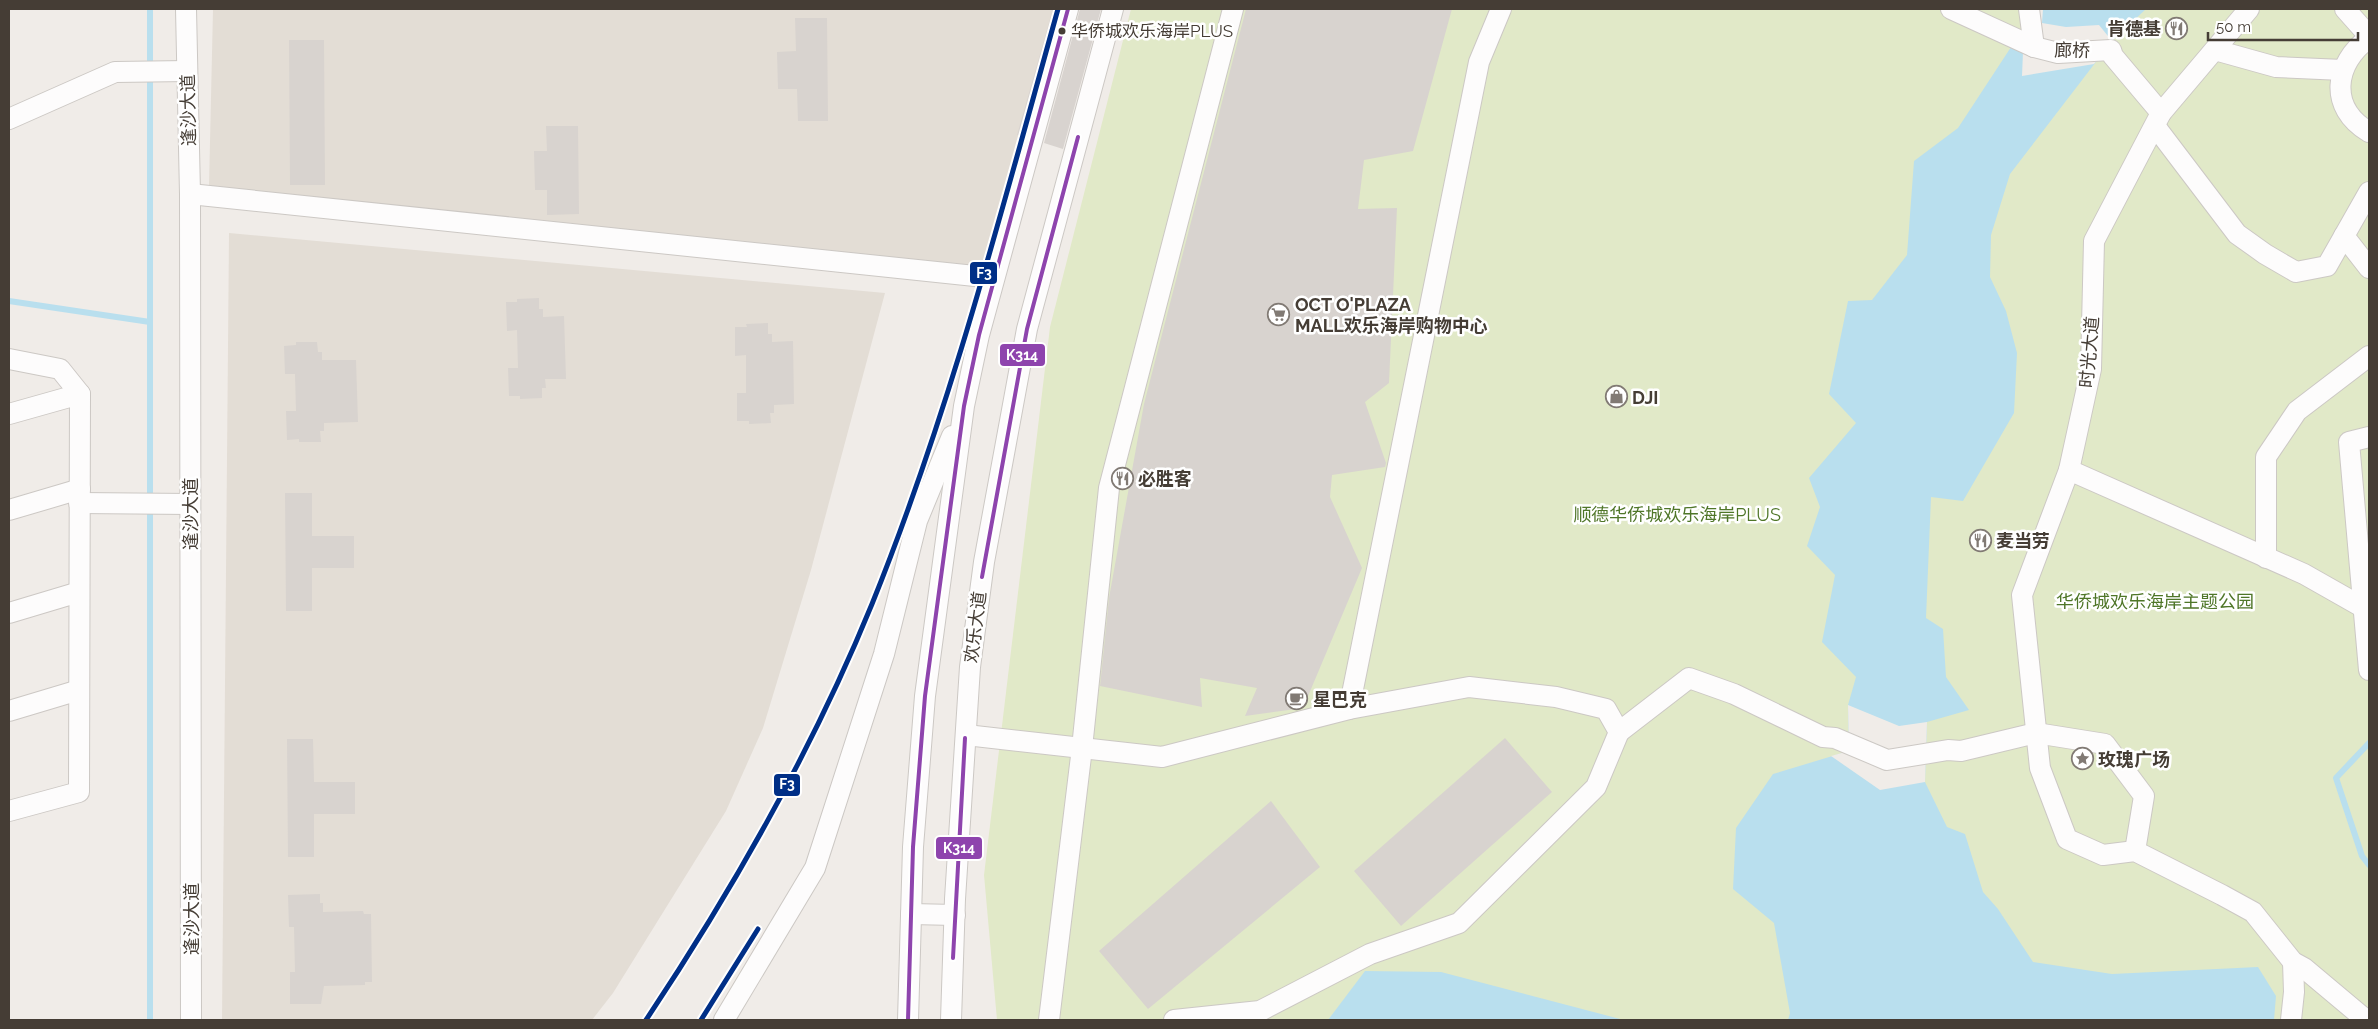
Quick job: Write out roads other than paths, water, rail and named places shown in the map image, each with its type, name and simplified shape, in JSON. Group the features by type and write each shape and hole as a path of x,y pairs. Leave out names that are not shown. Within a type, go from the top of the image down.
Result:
{"street":[{"name":"逢沙大道","path":"186,9 180,71 190,194 182,504 191,1020"},
{"path":"908,1020 913,847 925,696 964,406 994,278 1068,9"},
{"name":"欢乐大道","path":"951,1020 955,915 970,667 984,562 1028,329 1113,9"},
{"path":"1049,1020 1082,748 1109,488 1233,9"},
{"path":"1349,709 1479,62 1501,9"},
{"name":"廊桥","path":"1951,9 2034,47 2058,53 2111,50 2113,56 2158,120"},
{"path":"2029,9 2034,47"},
{"name":"时光大道","path":"2135,851 2104,855 2067,839 2040,768 2022,595 2068,470 2091,368 2094,241 2158,120 2248,9"},
{"path":"2345,9 2369,37 2356,47 2346,62 2340,78 2341,96 2348,112 2359,126 2369,132"},
{"path":"2215,50 2276,66 2343,70"},
{"path":"9,119 115,72 180,71"},
{"path":"2158,120 2236,234 2296,272 2327,266 2369,192"},
{"path":"190,194 994,278"},
{"path":"2344,236 2369,268"},
{"path":"2266,558 2266,457 2297,411 2366,355"},
{"path":"9,359 60,369 80,394 79,792 9,811"},
{"path":"9,414 80,394"},
{"path":"724,1020 815,868 884,654 917,521 964,406"},
{"path":"2369,438 2349,442 2367,608 2369,670"},
{"path":"2068,470 2304,574 2367,608"},
{"path":"9,510 80,496 114,504 182,504"},
{"path":"9,613 79,592"},
{"path":"1174,1020 1260,1011 1370,954 1459,923 1596,787 1619,732 1689,678 1734,694 1823,737 1835,738 1887,760 1948,750 1961,751 2036,733 2105,744 2144,796 2135,851 2253,912 2293,962 2304,968 2366,1020"},
{"path":"966,735 1162,757 1349,709 1469,687 1556,697 1606,709 1619,732"},
{"path":"9,710 79,690"},
{"path":"911,914 955,915"},
{"path":"2291,1020 2294,992 2293,962"}],"water":[{"path":"2036,9 2146,9 2112,41 2010,174 1991,235 1990,277 2006,311 2017,353 2014,413 1963,501 1931,497 1926,618 1943,629 1946,677 1969,710 1927,722 1925,782 1947,827 1965,834 1983,892 1998,909 2033,962 2112,974 2258,967 2276,996 2274,1020 1788,1020 1790,1013 1774,923 1733,889 1736,828 1773,774 1849,751 1848,705 1856,677 1822,642 1835,575 1807,546 1820,507 1809,478 1856,423 1829,394 1848,301 1872,300 1907,255 1914,161 1958,128"},
{"path":"1365,971 1441,972 1624,1020 1328,1020"}],"waterway":[{"path":"150,9 150,1020"},
{"path":"9,301 150,322"},
{"path":"2369,743 2336,778 2362,856 2369,865"}],"place":[{"name":"肯德基","path":"2177,28"},
{"name":"华侨城欢乐海岸PLUS","path":"1062,31"},
{"name":"OCT O'PLAZA MALL欢乐海岸购物中心","path":"1279,314"},
{"name":"DJI","path":"1616,397"},
{"name":"必胜客","path":"1122,478"},
{"name":"麦当劳","path":"1980,540"},
{"name":"星巴克","path":"1297,699"},
{"name":"玫瑰广场","path":"2082,759"}],"park label":[{"name":"顺德华侨城欢乐海岸PLUS","path":"1677,514"},
{"name":"华侨城欢乐海岸主题公园","path":"2155,601"}]}
